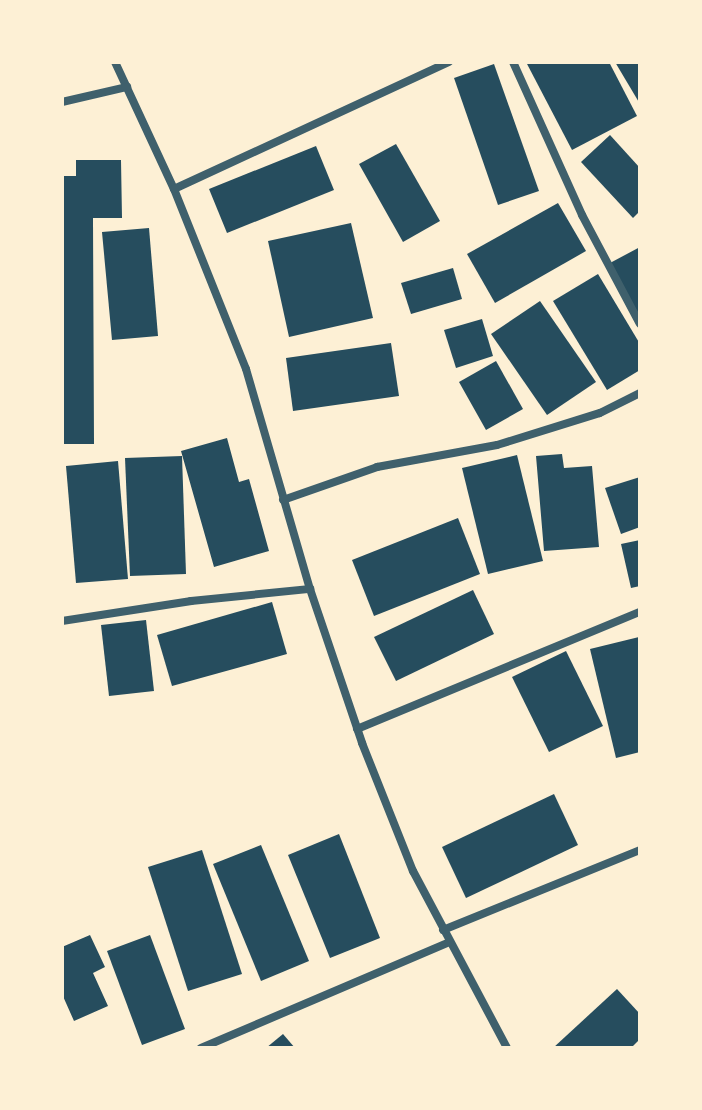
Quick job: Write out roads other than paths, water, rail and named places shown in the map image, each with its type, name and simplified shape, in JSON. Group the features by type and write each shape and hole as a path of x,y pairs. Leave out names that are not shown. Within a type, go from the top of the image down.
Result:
{"street":[{"path":"115,62 174,189 246,369 310,589 357,729 413,871 507,1048"},
{"path":"174,189 449,62"},
{"path":"513,62 582,215 640,324"},
{"path":"62,102 127,87"},
{"path":"283,500 377,467 497,445 600,413 640,393"},
{"path":"62,621 310,589"},
{"path":"357,729 640,612"},
{"path":"443,930 640,850"},
{"path":"201,1048 449,942"}]}
